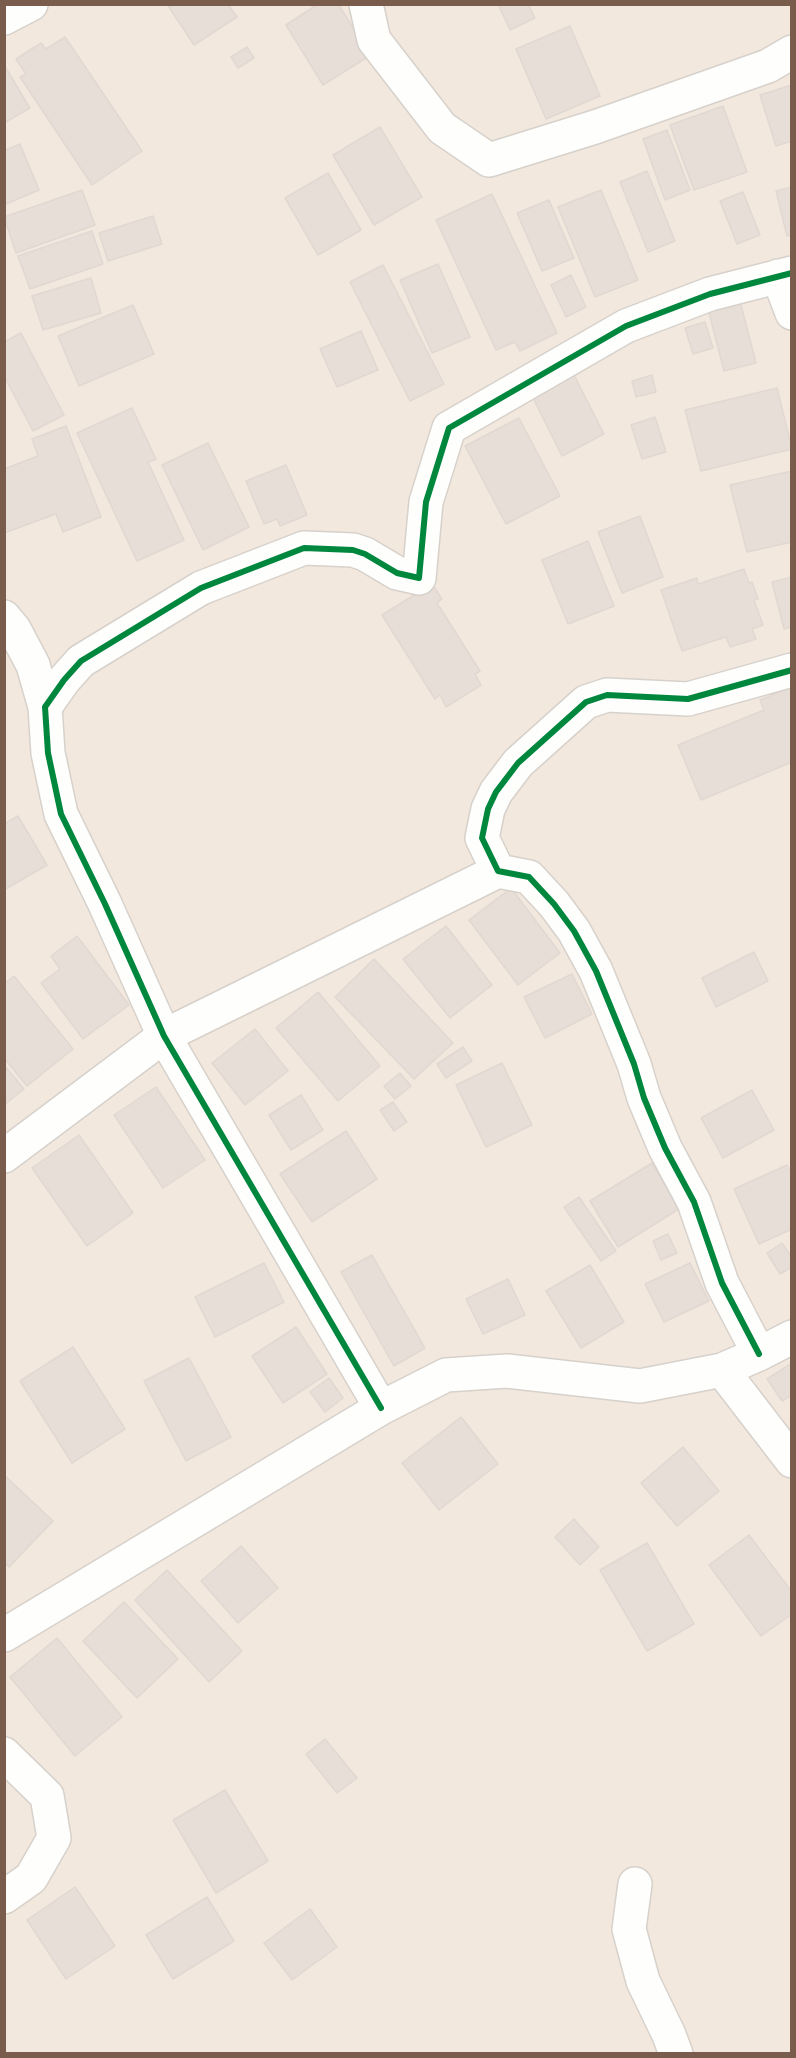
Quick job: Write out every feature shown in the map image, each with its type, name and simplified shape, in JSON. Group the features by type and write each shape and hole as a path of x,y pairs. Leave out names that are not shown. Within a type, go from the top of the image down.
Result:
{"street":[{"path":"4,18 32,4"},
{"path":"366,4 374,40 442,128 489,160 595,128 768,66 792,52"},
{"path":"45,707 81,660 201,588 304,548 353,550 365,554 397,573 419,578 426,502 450,428 626,326 710,294 785,275 792,314"},
{"path":"4,618 14,629 33,665 45,707 48,753 61,814 105,904 164,1036 381,1408"},
{"path":"498,871 482,838 488,809 496,792 518,763 586,702 607,696 688,699 792,670"},
{"path":"4,1156 164,1036 498,871 529,877 554,904 574,931 590,961 615,1015 644,1098 665,1148 694,1202 722,1283 759,1354"},
{"path":"4,1635 381,1408 446,1375 507,1371 640,1386 722,1370 792,1337"},
{"path":"722,1370 792,1461"},
{"path":"4,1754 47,1796 54,1838 31,1878 4,1897"},
{"path":"634,1884 629,1929 643,1981 676,2054"}],"shaded area":[{"path":"5,5 791,5 791,2053 5,2053"}],"building":[{"path":"167,4 228,4 237,17 194,45"},
{"path":"318,4 338,4 371,55 323,85 286,25"},
{"path":"498,4 528,4 535,18 510,30"},
{"path":"570,26 600,96 546,119 516,49"},
{"path":"65,37 142,151 92,185 20,77 26,74 16,59 41,43 46,49"},
{"path":"247,47 254,58 238,68 231,57"},
{"path":"4,65 30,108 4,123"},
{"path":"792,85 792,141 776,146 760,95"},
{"path":"723,106 747,172 694,190 670,125"},
{"path":"380,127 422,197 374,225 333,155"},
{"path":"667,130 690,190 665,200 643,139"},
{"path":"20,144 39,190 4,205 4,151"},
{"path":"647,171 675,241 648,252 620,182"},
{"path":"328,173 361,230 318,255 285,198"},
{"path":"792,187 792,235 787,236 776,191"},
{"path":"82,190 95,225 16,253 4,217"},
{"path":"601,190 638,280 595,297 558,207"},
{"path":"743,192 760,235 737,244 720,201"},
{"path":"492,194 557,333 520,351 515,342 496,350 436,220"},
{"path":"549,200 574,258 542,271 517,213"},
{"path":"153,216 162,244 108,261 99,233"},
{"path":"92,231 103,264 30,289 18,256"},
{"path":"438,264 470,337 432,353 400,280"},
{"path":"383,265 444,384 410,401 350,282"},
{"path":"571,275 586,307 566,317 551,285"},
{"path":"91,278 101,313 43,330 32,296"},
{"path":"740,301 756,363 724,371 708,309"},
{"path":"133,305 154,354 79,386 58,336"},
{"path":"705,322 713,348 693,354 685,328"},
{"path":"361,331 378,370 337,387 320,349"},
{"path":"21,333 64,415 33,431 4,376 4,342"},
{"path":"574,375 604,434 562,456 532,396"},
{"path":"652,375 656,392 636,397 632,381"},
{"path":"777,388 792,449 701,471 685,410"},
{"path":"132,408 156,459 148,462 184,540 137,561 77,433"},
{"path":"655,417 666,452 642,459 631,425"},
{"path":"519,418 560,496 506,524 465,446"},
{"path":"66,426 101,517 63,532 56,514 4,533 4,469 38,456 32,439"},
{"path":"208,443 249,527 203,550 162,465"},
{"path":"286,465 307,515 280,526 277,519 264,524 246,481"},
{"path":"792,471 792,542 747,552 730,485"},
{"path":"640,516 663,577 622,593 598,532"},
{"path":"588,541 614,606 568,624 542,560"},
{"path":"744,569 758,599 754,600 763,625 752,629 756,639 730,647 726,637 682,651 661,590 697,578 698,584"},
{"path":"792,577 792,627 784,629 772,582"},
{"path":"432,584 442,599 437,603 480,671 475,674 481,685 446,707 440,695 435,699 382,615"},
{"path":"792,687 792,762 701,800 678,745 764,710 760,700"},
{"path":"18,816 47,865 4,890 4,824"},
{"path":"511,888 560,953 518,985 469,920"},
{"path":"446,926 492,985 450,1018 403,959"},
{"path":"77,936 129,1005 83,1039 41,983 60,969 51,956"},
{"path":"754,952 768,981 716,1007 702,978"},
{"path":"374,959 453,1043 414,1079 335,997"},
{"path":"572,974 592,1014 545,1038 524,997"},
{"path":"14,976 73,1049 27,1086 4,1058 4,984"},
{"path":"318,992 380,1066 338,1101 276,1028"},
{"path":"255,1029 288,1071 245,1105 212,1063"},
{"path":"463,1047 472,1061 446,1078 437,1064"},
{"path":"502,1063 532,1125 486,1147 456,1085"},
{"path":"4,1065 24,1089 4,1105"},
{"path":"400,1073 411,1086 395,1099 384,1086"},
{"path":"156,1087 205,1160 163,1188 114,1115"},
{"path":"752,1090 774,1130 723,1158 701,1118"},
{"path":"301,1095 323,1130 291,1150 269,1115"},
{"path":"393,1102 407,1122 394,1131 380,1110"},
{"path":"346,1131 377,1179 312,1222 280,1174"},
{"path":"79,1135 133,1213 87,1246 32,1168"},
{"path":"652,1163 679,1209 618,1247 590,1201"},
{"path":"787,1165 792,1174 792,1229 759,1244 734,1189"},
{"path":"579,1197 616,1251 601,1261 564,1207"},
{"path":"668,1234 677,1253 661,1260 653,1241"},
{"path":"782,1243 792,1258 792,1267 780,1274 767,1253"},
{"path":"372,1255 425,1348 394,1366 341,1272"},
{"path":"264,1263 284,1302 215,1337 195,1297"},
{"path":"690,1263 709,1301 664,1322 645,1284"},
{"path":"590,1265 624,1322 581,1348 546,1291"},
{"path":"508,1279 525,1315 483,1334 466,1299"},
{"path":"296,1327 327,1374 283,1403 252,1356"},
{"path":"73,1347 125,1429 72,1463 20,1381"},
{"path":"189,1358 231,1437 186,1461 144,1381"},
{"path":"792,1363 792,1395 782,1401 767,1379"},
{"path":"329,1378 343,1398 325,1412 310,1392"},
{"path":"461,1417 498,1464 439,1510 402,1463"},
{"path":"683,1447 719,1491 677,1526 641,1483"},
{"path":"4,1475 53,1521 9,1567 4,1562"},
{"path":"574,1519 599,1547 580,1565 555,1537"},
{"path":"749,1535 792,1592 792,1614 761,1636 709,1565"},
{"path":"647,1543 694,1624 647,1651 600,1570"},
{"path":"241,1546 278,1588 238,1623 201,1581"},
{"path":"167,1570 242,1651 209,1682 135,1600"},
{"path":"124,1602 178,1659 137,1698 83,1641"},
{"path":"57,1638 122,1717 75,1756 10,1677"},
{"path":"325,1739 357,1778 337,1793 306,1754"},
{"path":"225,1790 268,1861 216,1893 173,1820"},
{"path":"75,1887 115,1946 66,1979 27,1920"},
{"path":"207,1897 234,1941 173,1979 146,1935"},
{"path":"310,1909 337,1947 292,1980 264,1943"}],"cycle path":[{"path":"381,1408 164,1036 105,904 61,814 48,753 45,707 81,661 201,588 304,548 353,550 365,554 397,573 419,578 426,502 449,428 626,326 710,294 792,273"},
{"path":"759,1354 722,1283 694,1202 665,1148 596,971 574,931 554,904 529,877 498,871 482,838 488,809 496,792 518,763 586,702 607,695 688,699 792,670"}]}
